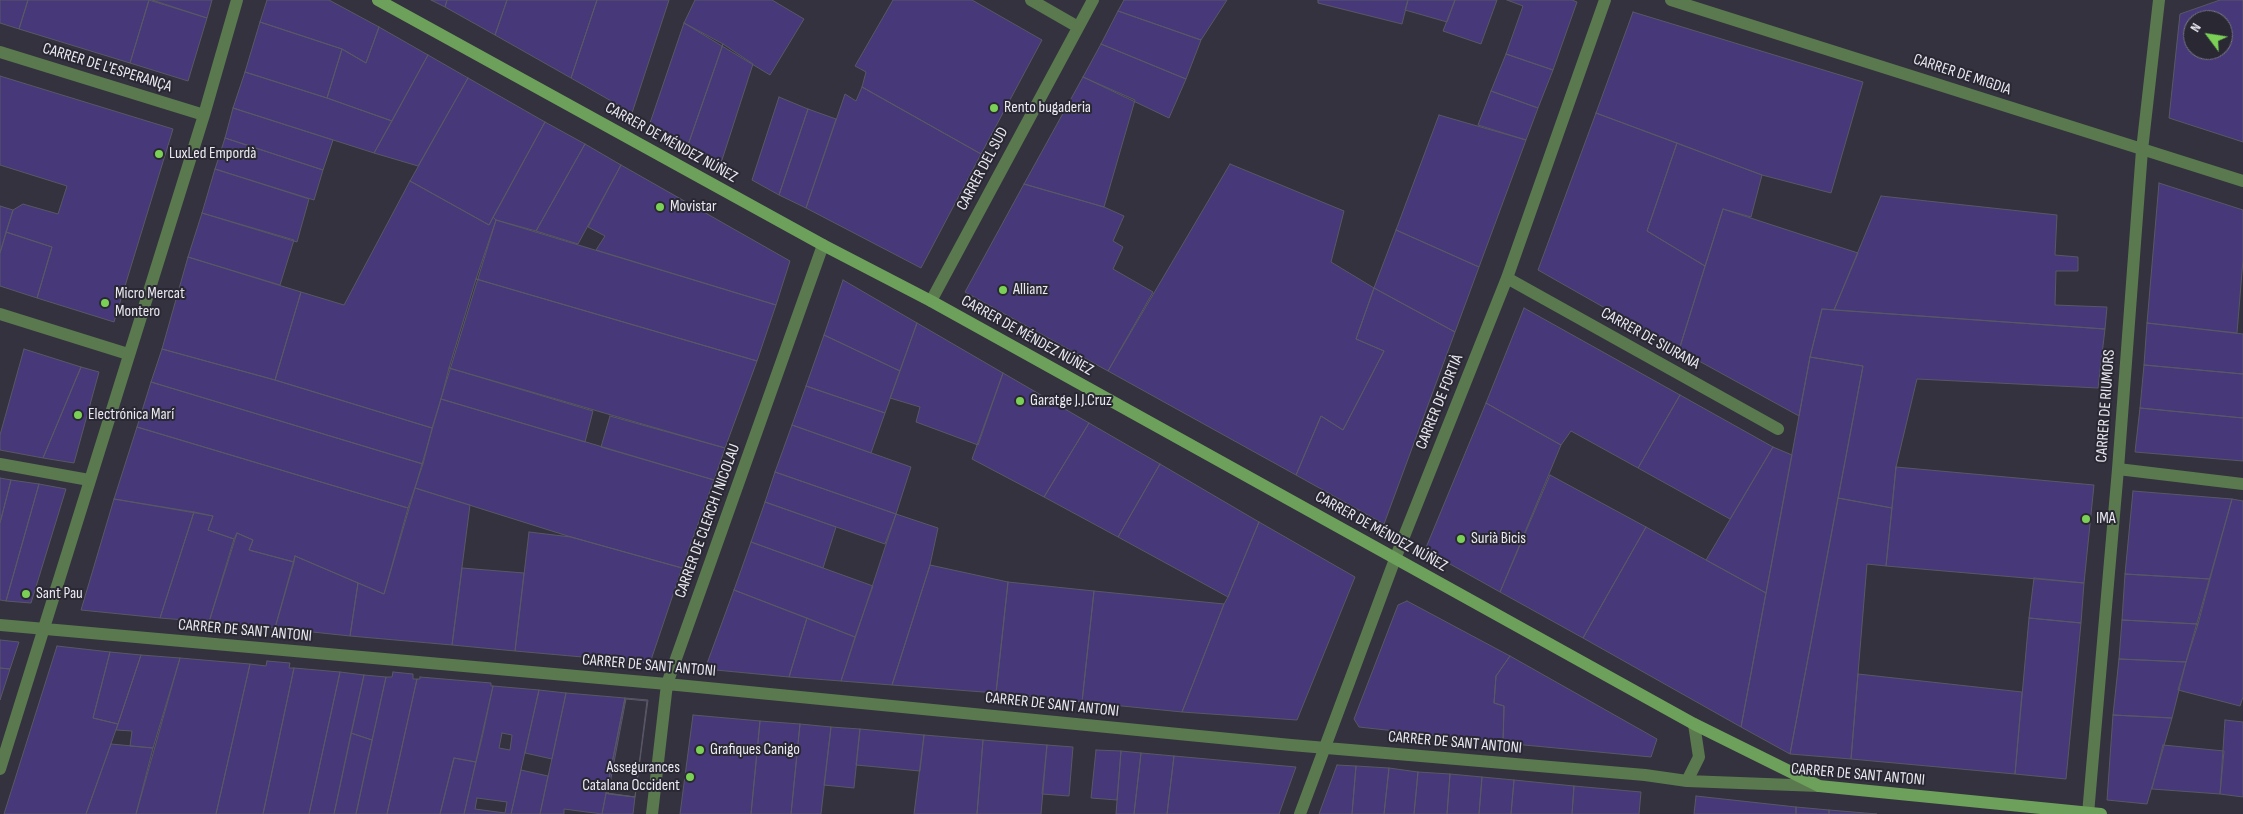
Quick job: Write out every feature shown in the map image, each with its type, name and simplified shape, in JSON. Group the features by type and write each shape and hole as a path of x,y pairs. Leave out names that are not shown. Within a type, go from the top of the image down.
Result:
{"street":[{"path":"0,769 204,115 237,0"},
{"name":"CARRER DE MÉNDEZ NÚÑEZ","path":"378,0 823,245 931,301 1694,724 1819,786"},
{"path":"1030,0 1078,27"},
{"name":"CARRER DEL SUD","path":"931,301 1093,0"},
{"name":"CARRER DE FORTIÀ","path":"1300,814 1395,559 1507,278 1605,0"},
{"name":"CARRER DE MIGDIA","path":"1671,0 2243,181"},
{"name":"CARRER DE RIUMORS","path":"2092,814 2142,150 2159,0"},
{"name":"CARRER DE L'ESPERANÇA","path":"0,52 204,115"},
{"name":"CARRER DE CLERCH I NICOLAU","path":"652,814 667,684 823,245"},
{"name":"CARRER DE SIURANA","path":"1507,278 1778,429"},
{"path":"0,314 128,354"},
{"path":"0,464 90,480"},
{"path":"2118,469 2243,484"},
{"name":"CARRER DE SANT ANTONI","path":"0,625 667,684 1325,748 1645,775 1687,781 1819,786 2092,814"},
{"path":"1687,781 1699,757 1694,724"}],"building":[{"path":"0,0 28,0 19,29 0,23"},
{"path":"28,0 149,0 130,63 19,29"},
{"path":"149,0 207,18 188,81 130,63"},
{"path":"152,0 212,0 207,18"},
{"path":"267,0 329,0 379,27 366,63 342,49 260,22"},
{"path":"431,0 447,0 445,7"},
{"path":"447,0 507,0 495,35 445,7"},
{"path":"507,0 597,0 571,78 495,35"},
{"path":"597,0 669,0 632,113 571,78"},
{"path":"695,0 772,0 804,19 770,75 684,23"},
{"path":"893,0 972,0 1042,40 981,154 862,87 866,72 855,66"},
{"path":"1124,0 1227,0 1201,40 1118,11"},
{"path":"1318,0 1408,0 1402,24 1318,3"},
{"path":"1408,0 1455,0 1447,22 1405,10"},
{"path":"1455,0 1497,0 1481,44 1443,31"},
{"path":"1507,0 1572,0 1577,2 1553,70 1506,54 1523,6"},
{"path":"2220,0 2243,0 2243,142 2169,118 2180,14 2183,13 2183,60 2233,60 2233,10 2191,10"},
{"path":"1118,11 1201,40 1186,79 1101,44"},
{"path":"1633,12 1863,82 1831,193 1762,175 1596,113"},
{"path":"260,22 342,49 327,98 245,72"},
{"path":"684,23 723,44 688,145 650,123"},
{"path":"379,27 428,55 392,121 327,98 342,49 366,63"},
{"path":"723,44 753,64 721,163 688,145"},
{"path":"1101,44 1186,79 1169,118 1083,77"},
{"path":"1506,54 1553,70 1538,108 1491,91"},
{"path":"428,55 468,78 418,166 374,153"},
{"path":"245,72 392,121 374,153 233,108"},
{"path":"0,76 173,129 114,322 37,298 52,247 6,232 13,210 23,204 58,214 67,186 0,165"},
{"path":"1083,77 1135,100 1104,207 1024,184"},
{"path":"468,78 545,122 489,225 410,181"},
{"path":"862,87 981,154 921,268 806,208 845,94 856,101"},
{"path":"1491,91 1538,108 1526,140 1478,125"},
{"path":"779,97 808,109 779,195 752,180"},
{"path":"233,108 333,140 323,170 225,138"},
{"path":"808,109 836,119 806,208 779,195"},
{"path":"1596,113 1677,143 1647,231 1705,266 1679,350 1538,270"},
{"path":"1439,115 1526,140 1479,267 1396,230"},
{"path":"545,122 585,144 536,231 496,220 493,217"},
{"path":"225,138 323,170 314,200 215,169"},
{"path":"1677,143 1762,175 1751,217 1723,209 1705,266 1647,231"},
{"path":"585,144 621,165 578,244 536,231"},
{"path":"1230,164 1344,211 1331,262 1374,288 1356,339 1384,351 1343,430 1321,416 1296,475 1108,371"},
{"path":"621,165 790,261 776,305 596,250 605,236 588,227"},
{"path":"215,169 309,199 297,242 202,213"},
{"path":"410,181 489,225 493,217 496,220 432,428 275,380 301,292 344,305"},
{"path":"2159,183 2243,210 2243,260 2237,333 2147,323"},
{"path":"1024,184 1104,207 1124,216 1113,241 1123,247 1113,269 1153,292 1108,371 965,292"},
{"path":"1881,196 2057,215 2055,255 2078,257 2078,271 2056,271 2055,305 2107,307 2105,329 1834,310"},
{"path":"0,206 13,210 0,253"},
{"path":"1723,209 1858,253 1834,310 1822,309 1810,357 1799,416 1679,350"},
{"path":"202,213 294,240 280,285 188,257"},
{"path":"496,220 776,305 757,361 476,279"},
{"path":"1396,230 1479,267 1455,332 1374,288"},
{"path":"6,232 52,247 37,298 0,286 0,253"},
{"path":"188,257 301,292 275,380 162,349"},
{"path":"476,279 757,361 725,448 449,368"},
{"path":"843,280 917,323 900,371 824,335"},
{"path":"1374,288 1455,332 1384,524 1296,475 1321,416 1343,430 1384,351 1356,339"},
{"path":"1524,308 1680,395 1638,468 1571,431 1561,445 1486,403"},
{"path":"1822,309 2105,329 2098,388 1917,379 1896,467 1892,508 1838,498 1863,366 1810,357"},
{"path":"917,323 1003,373 978,445 916,422 920,407 890,398"},
{"path":"2147,323 2243,334 2243,374 2144,365"},
{"path":"824,335 900,371 885,413 806,386"},
{"path":"24,349 81,367 43,458 0,450 0,435"},
{"path":"162,349 275,380 432,428 423,464 151,382"},
{"path":"1810,357 1863,366 1790,754 1741,727"},
{"path":"2144,365 2243,374 2243,418 2140,408"},
{"path":"81,367 99,372 74,463 43,458"},
{"path":"449,368 593,411 585,442 441,399"},
{"path":"1003,373 1089,423 1044,497 972,459"},
{"path":"151,382 423,464 408,508 137,427"},
{"path":"806,386 885,413 871,453 792,425"},
{"path":"1680,395 1773,447 1730,519 1638,468"},
{"path":"441,399 714,480 682,568 571,537 415,488"},
{"path":"1486,403 1561,445 1500,592 1425,550"},
{"path":"2140,408 2243,418 2243,461 2135,452"},
{"path":"610,416 725,448 714,480 601,447"},
{"path":"1089,423 1160,464 1118,537 1044,497"},
{"path":"792,425 911,467 896,514 775,472"},
{"path":"137,427 408,508 384,594 295,556 294,562 249,550 253,540 237,533 234,539 208,530 213,516 114,499"},
{"path":"1773,447 1792,455 1766,593 1706,560"},
{"path":"1160,464 1259,522 1228,597 1118,537"},
{"path":"1896,467 2094,485 2084,583 1886,566"},
{"path":"775,472 896,514 885,544 765,502"},
{"path":"1550,475 1646,527 1583,638 1500,592"},
{"path":"0,478 11,480 0,523"},
{"path":"11,480 39,484 6,601 0,600 0,523"},
{"path":"39,484 66,489 31,603 6,601"},
{"path":"415,488 470,505 452,645 350,636 358,583 384,594"},
{"path":"2133,491 2232,499 2210,579 2125,574"},
{"path":"1838,498 1892,508 1886,566 1867,564 1851,759 1790,754"},
{"path":"114,499 194,512 160,618 81,610"},
{"path":"2232,499 2243,501 2243,697 2240,706 2178,690"},
{"path":"765,502 836,527 823,568 751,542"},
{"path":"194,512 213,516 208,530 234,539 209,622 160,618"},
{"path":"896,514 938,528 930,565 892,685 841,681"},
{"path":"1259,522 1355,577 1297,720 1182,712 1224,604"},
{"path":"1646,527 1766,593 1741,727 1583,638"},
{"path":"529,532 571,537 682,568 650,663 515,651"},
{"path":"237,533 253,540 249,550 294,562 275,628 209,622"},
{"path":"751,542 873,586 855,637 734,590"},
{"path":"295,556 358,583 350,636 275,628"},
{"path":"930,565 1008,582 996,693 892,685"},
{"path":"462,568 524,573 515,651 452,645"},
{"path":"2125,574 2210,579 2198,624 2122,620"},
{"path":"2034,578 2084,583 2081,623 2029,618"},
{"path":"1008,582 1094,591 1082,702 996,693"},
{"path":"734,590 807,618 789,677 705,669"},
{"path":"1094,591 1224,604 1182,712 1082,702"},
{"path":"1407,601 1510,656 1496,676 1494,703 1504,706 1503,743 1359,727 1354,719 1398,605"},
{"path":"807,618 855,637 841,681 789,677"},
{"path":"2029,618 2081,623 2066,779 2015,774"},
{"path":"2122,620 2198,624 2186,662 2119,659"},
{"path":"0,640 19,642 10,669 0,668"},
{"path":"57,646 110,652 93,718 118,724 86,814 4,814"},
{"path":"110,652 141,655 118,724 93,718"},
{"path":"141,655 180,658 153,748 130,746 132,731 116,730"},
{"path":"1510,656 1657,739 1651,757 1503,743 1504,706 1494,703 1496,676"},
{"path":"180,658 250,664 216,814 136,814"},
{"path":"2119,659 2186,662 2172,718 2113,715"},
{"path":"267,661 290,663 289,668 294,668 263,814 216,814 250,664 266,666"},
{"path":"0,668 10,669 0,700"},
{"path":"294,668 340,672 309,814 263,814"},
{"path":"340,672 364,675 334,814 309,814"},
{"path":"393,672 413,674 413,679 417,679 387,814 356,814 386,677 392,677"},
{"path":"1858,674 2022,692 2015,774 1851,759"},
{"path":"364,675 386,677 372,740 351,733"},
{"path":"420,677 491,683 491,686 493,686 482,738 476,762 454,758 440,814 387,814 417,679 420,679"},
{"path":"493,686 539,690 511,814 464,814","holes":["502,733 512,735 510,750 499,748","477,798 507,802 505,813 475,809"]},
{"path":"539,690 566,693 552,759 525,753"},
{"path":"566,693 625,698 602,814 564,809 564,814 540,814"},
{"path":"625,698 648,700 635,797 606,793"},
{"path":"626,699 647,701 635,797 608,794"},
{"path":"693,715 760,721 751,814 680,814"},
{"path":"2113,715 2172,718 2147,804 2107,800"},
{"path":"2225,720 2243,722 2243,797 2220,794"},
{"path":"760,721 800,724 791,814 751,814"},
{"path":"800,724 831,727 821,814 791,814"},
{"path":"831,727 860,729 854,788 824,785"},
{"path":"860,729 924,735 920,771 856,765"},
{"path":"351,733 372,740 356,814 334,814"},
{"path":"924,735 983,740 977,814 914,814"},
{"path":"983,740 1047,745 1041,814 977,814"},
{"path":"111,744 153,748 136,814 86,814"},
{"path":"1047,745 1073,747 1069,796 1042,794"},
{"path":"2163,745 2224,751 2220,794 2152,789"},
{"path":"1096,750 1121,751 1117,800 1091,798"},
{"path":"1121,751 1141,753 1134,814 1116,814"},
{"path":"1141,753 1174,756 1167,814 1134,814"},
{"path":"1174,756 1296,767 1279,814 1167,814"},
{"path":"454,758 476,762 464,814 440,814"},
{"path":"1337,765 1356,766 1352,814 1319,814"},
{"path":"1356,766 1389,768 1384,814 1352,814"},
{"path":"1389,768 1418,772 1414,814 1384,814"},
{"path":"521,770 548,776 540,814 511,814"},
{"path":"1418,772 1450,774 1447,814 1414,814"},
{"path":"1450,774 1482,777 1479,814 1447,814"},
{"path":"1482,777 1514,780 1511,814 1479,814"},
{"path":"1514,780 1574,786 1572,814 1511,814"},
{"path":"1574,786 1641,792 1639,814 1572,814"},
{"path":"606,793 635,797 633,814 602,814"},
{"path":"1696,796 1796,807 1796,814 1694,814"},
{"path":"1796,807 1829,810 1829,814 1796,814"},
{"path":"1829,810 1877,814 1829,814"}],"place":[{"name":"Rento bugaderia","path":"994,108"},
{"name":"LuxLed Empordà","path":"159,154"},
{"name":"Movistar","path":"660,207"},
{"name":"Allianz","path":"1003,290"},
{"name":"Micro Mercat Montero","path":"105,303"},
{"name":"Garatge J.J.Cruz","path":"1020,401"},
{"name":"Electrónica Marí","path":"78,415"},
{"name":"IMA","path":"2086,519"},
{"name":"Surià Bicis","path":"1461,539"},
{"name":"Sant Pau","path":"26,594"},
{"name":"Grafiques Canigo","path":"700,750"},
{"name":"Assegurances Catalana Occident","path":"690,777"}]}
